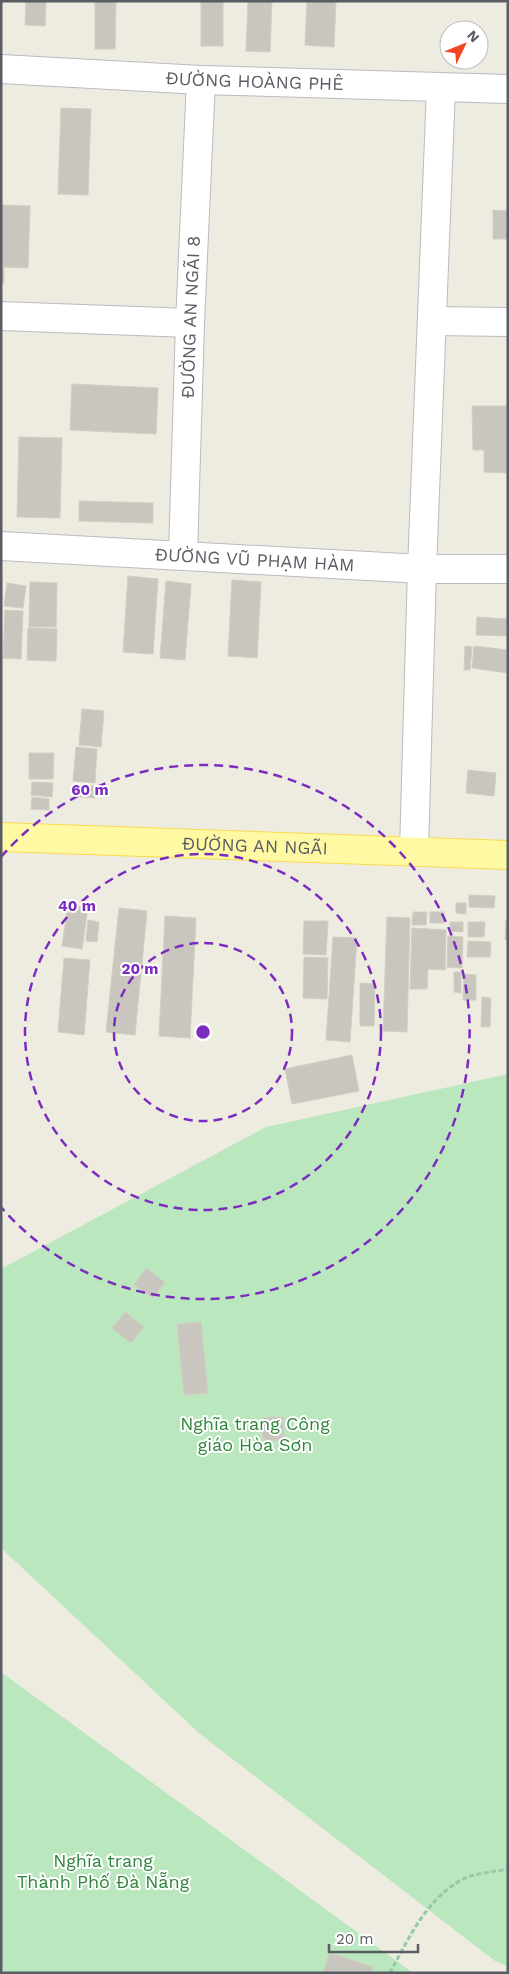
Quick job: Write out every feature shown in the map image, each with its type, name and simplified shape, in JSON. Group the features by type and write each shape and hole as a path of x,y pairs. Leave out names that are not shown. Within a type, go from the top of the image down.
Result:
{"main road":[{"name":"ĐƯỜNG AN NGÃI","path":"1,838 508,855"}],"street":[{"name":"ĐƯỜNG HOÀNG PHÊ","path":"1,69 201,80 508,89"},
{"name":"ĐƯỜNG AN NGÃI 8","path":"183,555 190,323 201,80"},
{"path":"414,852 422,569 441,88"},
{"path":"1,316 190,323"},
{"path":"432,321 508,322"},
{"name":"ĐƯỜNG VŨ PHẠM HÀM","path":"1,546 422,569 508,569"}],"path":[{"path":"390,1973 408,1939 437,1897 464,1879 508,1869"}],"green space":[{"name":"Nghĩa trang Công giáo Hòa Sơn","path":"508,1074 508,1967 495,1961 200,1734 1,1548 1,1269 266,1127"},
{"name":"Nghĩa trang Thành Phố Đà Nẵng","path":"1,1672 413,1973 1,1973"}],"building":[{"path":"26,1 46,1 45,26 25,25"},
{"path":"95,1 116,1 115,49 95,49"},
{"path":"201,1 223,1 223,46 201,46"},
{"path":"248,1 272,1 270,52 246,51"},
{"path":"307,1 336,1 334,47 305,45"},
{"path":"61,108 91,109 88,195 58,194"},
{"path":"1,205 30,206 28,268 4,267 4,283 1,283"},
{"path":"493,210 508,211 508,239 493,239"},
{"path":"72,384 158,388 156,434 70,430"},
{"path":"472,406 508,406 508,473 484,472 484,450 473,450"},
{"path":"19,437 62,438 60,518 17,517"},
{"path":"79,501 153,503 153,523 79,521"},
{"path":"128,576 158,579 153,654 123,652"},
{"path":"232,580 261,582 257,658 228,656"},
{"path":"166,581 191,584 185,660 160,658"},
{"path":"30,582 57,583 56,627 29,627"},
{"path":"7,583 26,586 23,608 4,606"},
{"path":"5,610 23,611 21,659 3,658"},
{"path":"477,617 508,619 508,636 476,635"},
{"path":"28,628 57,629 56,661 27,660"},
{"path":"465,646 472,647 470,670 464,670"},
{"path":"474,646 508,650 508,673 472,668"},
{"path":"82,709 104,711 101,747 79,745"},
{"path":"76,747 97,749 95,783 73,781"},
{"path":"29,753 54,753 53,779 29,779"},
{"path":"468,770 496,773 494,796 466,793"},
{"path":"32,782 53,783 52,797 31,795"},
{"path":"74,785 95,786 95,798 73,796"},
{"path":"32,797 49,799 49,810 31,809"},
{"path":"469,895 495,896 494,908 469,907"},
{"path":"456,903 466,903 466,914 456,913"},
{"path":"68,905 88,907 82,949 62,946"},
{"path":"119,908 147,911 135,1035 106,1032"},
{"path":"413,912 427,912 426,925 412,925"},
{"path":"430,912 444,912 444,923 430,923"},
{"path":"165,916 196,918 190,1038 159,1036"},
{"path":"387,917 410,918 407,1032 383,1031"},
{"path":"88,920 99,922 97,942 86,941"},
{"path":"506,920 508,920 508,940 505,940"},
{"path":"304,921 328,921 326,955 303,954"},
{"path":"450,922 463,922 463,932 450,931"},
{"path":"468,922 485,922 484,937 468,937"},
{"path":"412,928 446,930 445,970 428,969 427,989 410,989"},
{"path":"448,936 463,937 462,968 447,967"},
{"path":"333,937 357,938 350,1042 326,1040"},
{"path":"468,941 491,942 490,957 467,957"},
{"path":"304,957 328,958 327,999 303,998"},
{"path":"64,958 90,960 84,1035 58,1032"},
{"path":"454,972 461,972 461,993 454,992"},
{"path":"464,974 476,975 476,1000 463,1000"},
{"path":"360,983 375,984 374,1026 360,1026"},
{"path":"482,997 491,998 490,1027 481,1027"},
{"path":"352,1055 359,1091 292,1104 285,1069"},
{"path":"146,1268 165,1282 153,1298 134,1285"},
{"path":"125,1312 144,1327 131,1343 112,1328"},
{"path":"201,1322 208,1393 184,1395 177,1324"},
{"path":"283,1417 284,1440 263,1440 262,1418"},
{"path":"330,1953 373,1967 371,1973 323,1973"}]}
